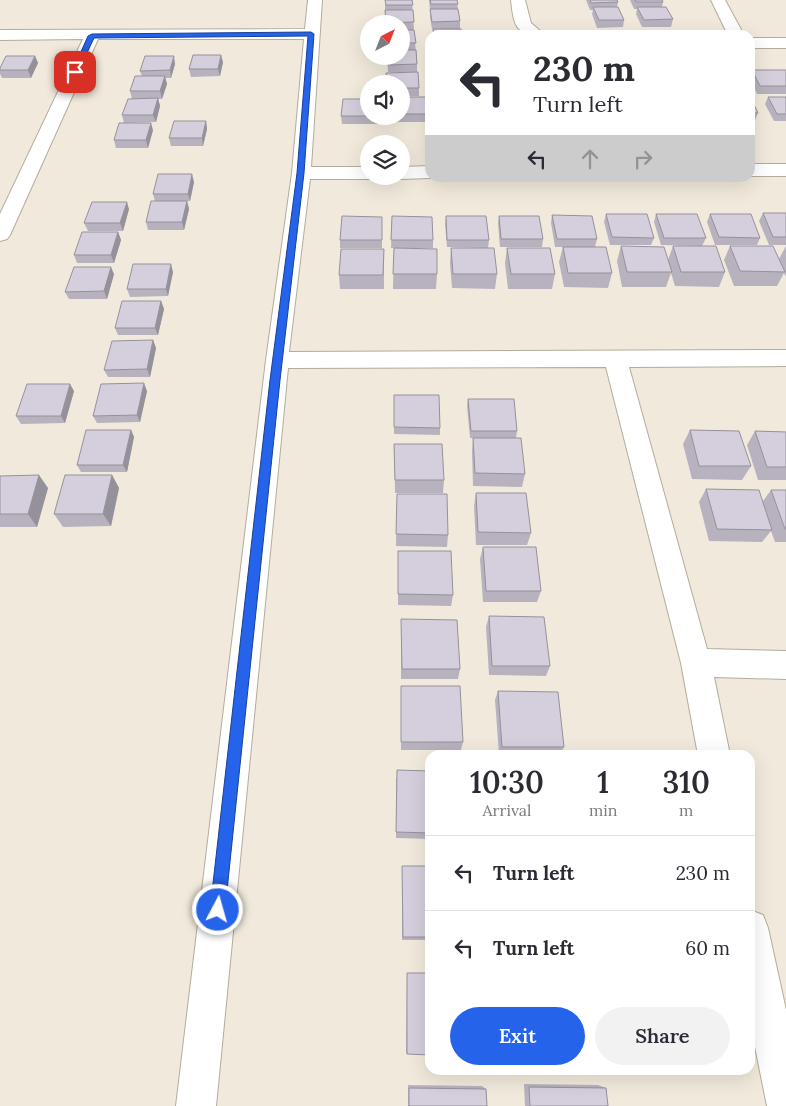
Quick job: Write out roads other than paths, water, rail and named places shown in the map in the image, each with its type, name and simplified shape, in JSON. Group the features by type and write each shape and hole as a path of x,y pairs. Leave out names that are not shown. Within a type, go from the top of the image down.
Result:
{"street":[{"path":"196,1106 300,173 315,0"},
{"path":"518,0 521,21 528,30"},
{"path":"718,0 733,30"},
{"path":"0,35 311,34"},
{"path":"0,235 92,36"},
{"path":"755,43 786,43"},
{"path":"755,170 786,170"},
{"path":"410,173 425,172"},
{"path":"300,173 360,173"},
{"path":"278,360 786,358"},
{"path":"616,360 696,663 713,750"},
{"path":"696,663 786,665"},
{"path":"755,952 786,1104"}]}
